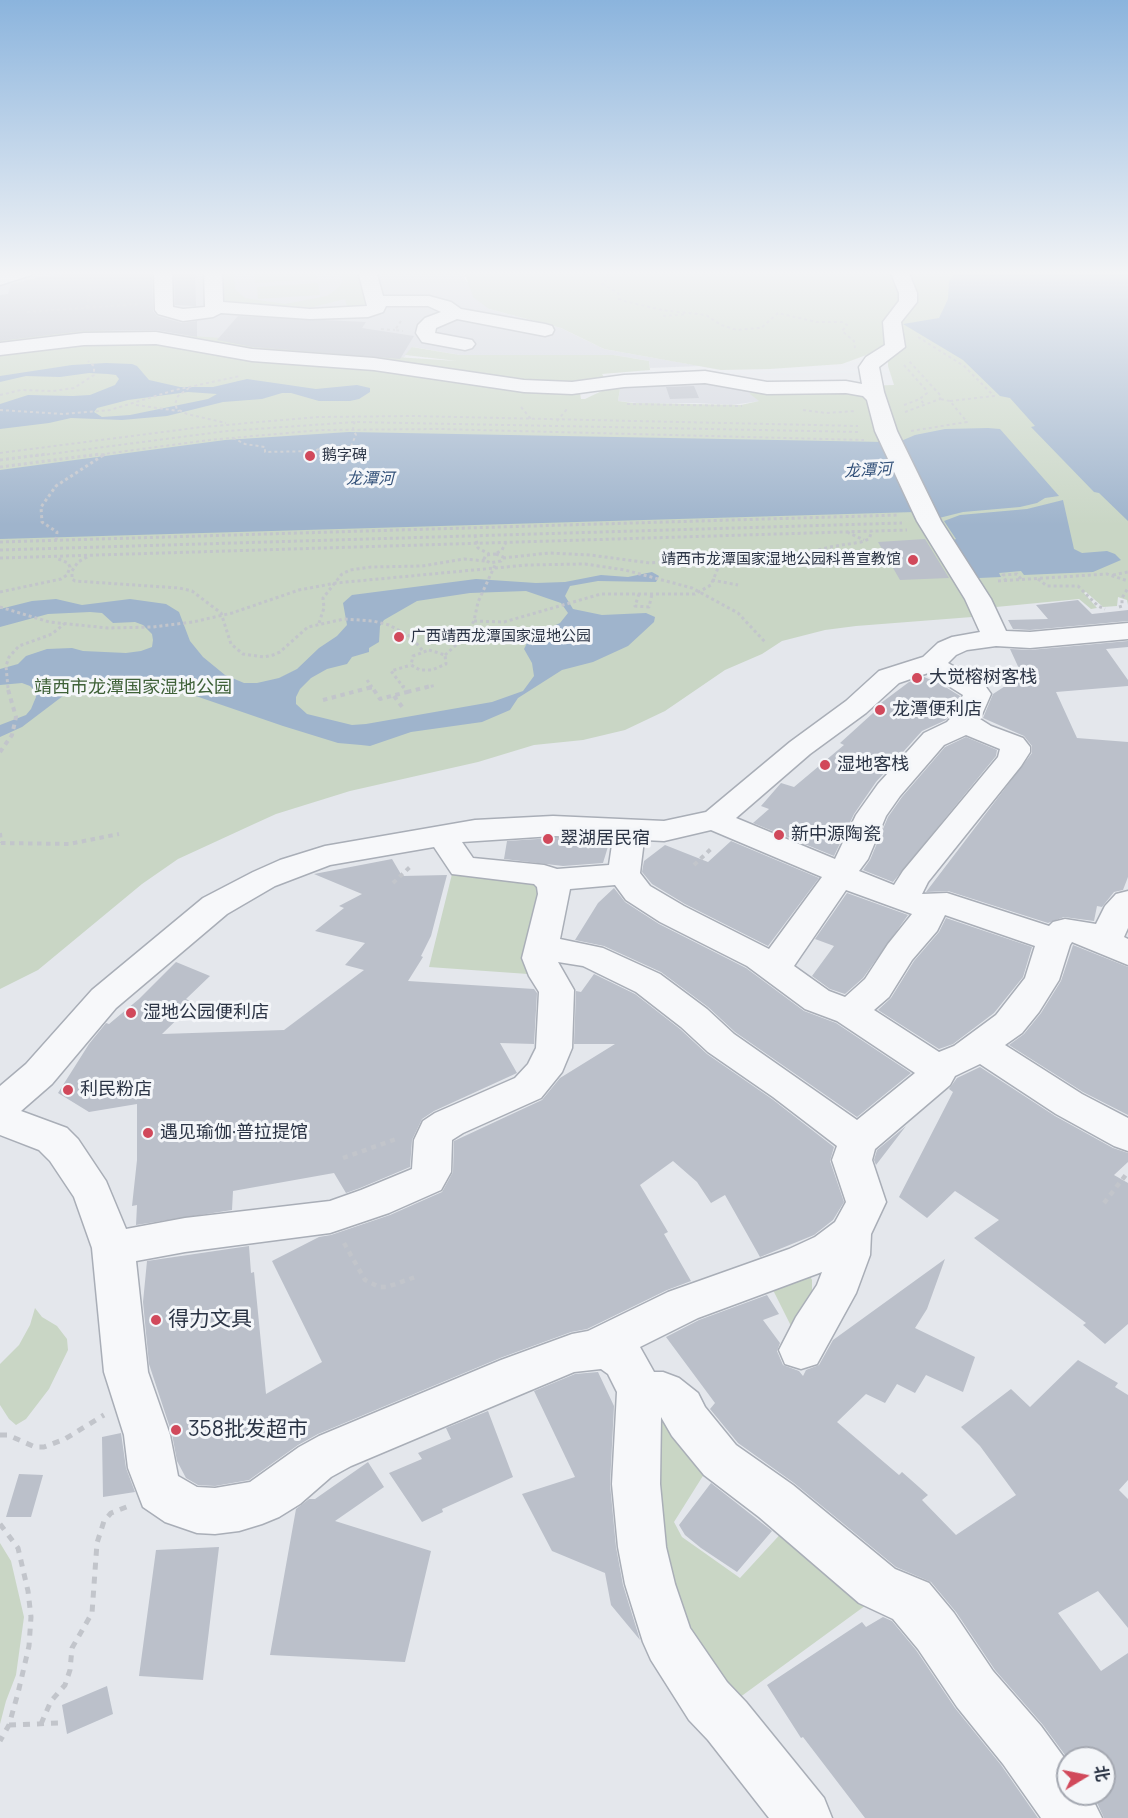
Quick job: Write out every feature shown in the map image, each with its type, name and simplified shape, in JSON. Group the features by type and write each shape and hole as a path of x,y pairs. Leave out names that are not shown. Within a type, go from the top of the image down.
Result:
{"street":[{"path":"264,356 380,364 524,386 572,387 633,380 705,376 767,388 846,387 874,394"},
{"path":"882,356 870,363 869,372 884,432 922,517 968,583 996,638"},
{"path":"0,1108 39,1074 104,999 215,906 282,871 325,856 475,830 553,826 664,831 716,819 800,748 856,707 889,677 933,663 947,649 961,643 996,638 1030,640 1128,631"},
{"path":"775,968 801,927 860,846 871,815 889,790 934,739 951,732 964,721 977,694 942,672 933,663"},
{"path":"916,903 914,878 1011,760 1014,752 1015,747 1012,744 981,732 964,721"},
{"path":"716,819 727,826 841,874 916,903 929,914 925,923 900,952 876,988 850,1012"},
{"path":"630,830 624,874 638,894 736,945 775,968 817,1000 850,1012 937,1069 938,1075 930,1084 897,1107 858,1141 852,1160 866,1202 850,1234 849,1255 835,1293 801,1350"},
{"path":"112,1248 185,1235 330,1217 375,1202 427,1179 431,1172 432,1140 437,1131 528,1088 549,1061 556,1032 557,990 541,968 539,958 554,894 550,880 544,875 463,867 442,836"},
{"path":"550,880 624,874"},
{"path":"916,903 946,904 1054,940"},
{"path":"937,1069 981,1046 1009,1024 1027,1003 1042,980 1054,940 1065,930 1073,929 1117,947 1117,914 1128,903"},
{"path":"542,948 591,956 648,983 694,1018 721,1043 786,1087 858,1141"},
{"path":"981,1046 1005,1064 1069,1104 1128,1136"},
{"path":"0,1114 11,1124 53,1139 64,1150 92,1192 112,1248 122,1317 126,1372 147,1435 151,1467 160,1491 168,1498 197,1510 215,1511 239,1508 262,1501 283,1488 315,1462 356,1442 548,1361 594,1349 683,1305 813,1257 830,1249 850,1234"},
{"path":"594,1349 610,1351 624,1360 634,1377 639,1392 636,1458 637,1513 650,1584 669,1642 708,1701 727,1721 804,1818"},
{"path":"639,1392 663,1392 672,1398 682,1407 688,1421 720,1460 776,1501 877,1586 911,1601 936,1631 975,1689 1022,1744 1074,1818"}],"path":[{"path":"851,356 870,363"},
{"path":"895,356 926,390 925,395 920,399 924,404"},
{"path":"902,356 941,396 940,399"},
{"path":"0,460 227,431 355,422 884,432 924,404 940,399 950,401 994,396 949,356"},
{"path":"0,395 31,389 63,391 82,384 94,375 94,366 85,359"},
{"path":"0,410 77,414 110,410 195,385 248,375"},
{"path":"179,411 175,404 178,396 195,385"},
{"path":"63,391 66,394"},
{"path":"0,467 233,438 354,430 622,434 884,432 965,424 966,418 950,401"},
{"path":"132,404 179,411 228,424"},
{"path":"623,404 748,406"},
{"path":"526,411 531,420"},
{"path":"0,453 228,424 356,417 829,425 884,432"},
{"path":"310,456 320,446 330,448 351,446 356,435 354,430 356,417"},
{"path":"422,422 423,417"},
{"path":"490,424 492,418"},
{"path":"296,419 296,425"},
{"path":"622,434 623,422"},
{"path":"686,422 686,428"},
{"path":"737,429 738,423"},
{"path":"227,431 228,424"},
{"path":"803,425 804,431"},
{"path":"829,425 831,431"},
{"path":"151,440 152,435"},
{"path":"233,438 245,444 265,447 265,452 315,451"},
{"path":"90,456 93,442"},
{"path":"9,458 10,452"},
{"path":"56,540 57,532 42,522 41,507 56,486 107,453"},
{"path":"0,542 922,517"},
{"path":"0,550 854,524 922,517"},
{"path":"0,558 872,531 922,517"},
{"path":"618,524 627,539"},
{"path":"854,524 858,531"},
{"path":"773,526 778,534"},
{"path":"740,527 747,535"},
{"path":"699,528 703,536"},
{"path":"401,531 405,545"},
{"path":"445,655 464,638 474,621 478,602 496,563 503,558 549,553 590,555 650,563 694,558 728,561 781,560 866,540 872,537 872,531"},
{"path":"846,532 860,540 866,540"},
{"path":"327,533 328,548"},
{"path":"549,533 551,541"},
{"path":"475,535 481,551 503,558"},
{"path":"18,558 21,542"},
{"path":"496,554 502,550 506,542"},
{"path":"255,543 255,551"},
{"path":"204,544 204,552"},
{"path":"176,553 177,545"},
{"path":"121,555 123,546"},
{"path":"101,555 104,547"},
{"path":"485,561 484,558 489,554"},
{"path":"90,555 78,562 75,567 71,575 75,581 192,591 220,613 231,644 243,654 264,657 280,652 301,632 318,623 363,620 389,625 411,637 423,651"},
{"path":"0,592 55,582 67,575 70,567 68,563 51,556"},
{"path":"318,623 324,608 323,598 331,585 342,574 359,568 422,566 464,559 496,563"},
{"path":"474,621 504,622 601,594 695,594 704,591 717,568 728,561"},
{"path":"0,608 39,620 64,624 126,628 193,622 251,608 298,590 331,585 527,565 585,564 692,588 738,613 765,642"},
{"path":"968,583 1112,575 1128,572"},
{"path":"1006,581 1003,575 1017,574 1022,580"},
{"path":"1112,575 1128,581"},
{"path":"1038,579 1047,586 1078,586 1102,609 1122,606 1122,598 1128,588"},
{"path":"712,580 738,585"},
{"path":"639,594 635,606 649,607 652,594"},
{"path":"0,752 12,735 16,717 7,685 6,666 9,657 19,646 52,634 64,624"},
{"path":"411,665 410,659 423,651 435,651 445,655"},
{"path":"407,692 391,671 411,665 426,671 438,669 446,664 445,655"},
{"path":"367,680 380,699 436,685"},
{"path":"323,700 372,687"},
{"path":"394,696 403,708"},
{"path":"0,833 1,843 69,844 119,834"},
{"path":"344,1158 398,1138 415,1136 432,1140"},
{"path":"1104,1203 1128,1172"},
{"path":"330,1217 365,1280 379,1287 387,1287 415,1277"},
{"path":"0,1435 35,1447 44,1447 65,1439 107,1414 137,1407"},
{"path":"40,1724 51,1701 64,1684 70,1670 72,1648 92,1613 97,1543 104,1521 111,1513 130,1505 143,1505 168,1498"},
{"path":"0,1524 18,1548 28,1591 31,1617 29,1646 9,1725 0,1741"},
{"path":"9,1725 59,1723"}],"shaded area":[{"path":"195,356 405,356 397,365"},
{"path":"619,356 643,356 700,366 650,368 649,361"},
{"path":"705,379 752,389 754,396 760,401 732,405 647,404 618,401 620,389 626,385"}],"green space":[{"name":"广西靖西龙潭国家湿地公园","path":"0,356 380,356 457,361 412,356 619,356 649,361 650,370 602,374 606,380 579,387 581,399 608,388 626,385 620,389 618,401 741,405 759,401 750,394 752,389 894,385 888,366 888,356 1128,356 1128,605 1127,600 1118,597 1117,606 1103,607 1086,592 1084,593 1097,608 1091,609 1079,599 996,607 992,603 983,604 972,617 856,626 825,630 782,641 762,654 725,670 665,711 625,730 583,740 534,745 478,762 350,791 276,814 178,859 142,884 38,970 0,989"},
{"name":"广西靖西龙潭国家湿地公园","path":"642,356 864,356 842,364 721,370"},
{"path":"452,874 545,881 528,974 429,967"},
{"path":"807,1270 812,1280 812,1303 795,1334 768,1280"},
{"path":"35,1308 42,1317 57,1326 67,1339 68,1350 49,1389 26,1419 16,1425 0,1405 0,1364 19,1345 30,1325"},
{"path":"657,1405 706,1471 674,1522 682,1537 740,1578 786,1528 873,1600 732,1703 693,1641 663,1565"},
{"path":"0,1543 11,1561 24,1617 16,1675 0,1724"}],"water":[{"path":"956,356 1128,356 1128,521 1099,493 1094,492 1031,427 1035,426 1010,398 1000,396"},
{"path":"132,364 137,366 149,380 180,387 213,387 247,379 316,389 357,385 370,388 370,392 359,399 350,401 319,401 291,393 282,393 262,399 223,402 167,416 122,420 71,418 0,429 0,404 28,395 90,395 115,385 119,379 116,375 89,373 60,377 26,376 0,382 0,376 72,365","holes":["188,392 217,394 208,399 130,415 102,417 94,412 97,408 128,400"]},
{"path":"945,429 1000,429 1059,496 1045,498 1037,503 1020,507 963,512 939,518 901,441 915,435"},
{"name":"龙潭河","path":"349,432 884,442 915,512 0,539 0,470 225,440"},
{"path":"1063,500 1074,549 1082,553 1107,551 1115,554 1121,560 1093,572 1024,575 1021,571 999,573 1001,577 979,578 975,577 951,541 956,539 944,521 960,515 1027,509"},
{"path":"652,572 659,576 656,582 598,581 570,586 565,596 573,609 602,615 646,613 655,617 654,622 628,646 593,662 562,670 518,698 510,710 482,722 411,732 370,746 338,743 155,682 132,678 80,683 22,727 0,737 0,725 26,715 36,697 35,691 30,686 22,683 0,685 0,669 18,664 26,656 47,649 72,648 83,651 126,653 152,647 153,640 152,634 143,625 135,622 113,623 102,613 48,614 0,627 0,609 32,601 56,599 82,605 130,599 166,604 179,612 190,641 203,657 225,675 244,683 257,683 279,678 297,669 319,648 337,636 347,625 343,603 352,595 476,579 536,583 565,582 601,575 628,577","holes":["526,591 561,603 568,613 560,623 532,636 524,649 532,663 534,676 523,691 492,702 352,725 307,714 296,704 296,697 300,689 311,678 327,669 347,664 352,657 369,652 369,648 379,642 380,626 384,620 417,601 470,593"]}],"building":[{"path":"361,356 402,356 400,359"},
{"path":"694,386 699,398 670,399 666,387"},
{"name":"靖西市龙潭国家湿地公园科普宣教馆","path":"925,539 949,578 900,580 878,542"},
{"path":"1078,600 1092,614 1128,610 1128,621 1030,630 1013,629 1008,620 1048,619 1036,605"},
{"path":"1128,641 1128,647 1106,649 1128,680 1128,686 1056,692 1077,738 1128,742 1128,877 1123,890 1114,892 1102,907 1097,906 1094,921 1064,917 1048,923 948,891 926,892 1032,753 1032,746 1024,736 983,718 993,694 1022,675 1010,649 1030,650"},
{"path":"924,677 960,696 953,712 946,720 922,731 876,782 854,814 834,856 753,823 769,809 761,806 781,783 794,787 844,745 840,743 883,704 881,703 909,682"},
{"path":"966,737 997,750 996,756 893,882 863,870 870,860 888,817 902,797 945,747"},
{"path":"553,838 610,840 603,863 563,866 504,859 507,841"},
{"path":"731,841 819,878 768,946 685,904 652,884 642,872 644,861 665,845 708,862"},
{"path":"392,859 402,876 447,875 431,936 421,956 423,957 408,981 534,989 537,993 534,1044 500,1043 517,1073 434,1111 422,1119 412,1140 410,1167 360,1188 346,1193 334,1173 233,1191 232,1210 136,1225 137,1205 132,1206 137,1160 137,1104 89,1112 58,1093 89,1044 106,1023 109,1024 139,999 176,962 210,976 186,999 194,1003 162,1034 284,1030 364,970 345,965 365,943 315,931 344,908 339,906 362,894 314,874"},
{"path":"614,888 625,902 659,924 746,968 804,1011 836,1023 911,1073 857,1117 735,1032 708,1007 661,972 604,946 575,940 598,903"},
{"path":"847,893 908,915 863,978 845,994 830,989 812,976 834,946 815,939"},
{"path":"946,918 1032,947 1023,977 994,1013 953,1044 939,1049 878,1010 891,998 914,961 939,932"},
{"path":"1073,945 1128,967 1128,1115 1083,1092 1009,1045 1024,1034 1041,1013 1061,981"},
{"path":"594,974 635,994 680,1029 707,1054 772,1099 834,1147 830,1161 844,1202 833,1220 814,1235 760,1257 725,1195 711,1203 697,1182 673,1161 640,1185 668,1232 664,1234 691,1281 667,1290 587,1329 571,1332 500,1358 318,1434 298,1445 249,1480 215,1486 198,1485 186,1478 177,1461 172,1434 149,1364 143,1302 147,1261 249,1246 251,1273 254,1272 266,1394 322,1362 272,1261 319,1237 390,1215 442,1192 453,1172 454,1141 542,1100 560,1078 615,1044 574,1044 576,991 581,992"},
{"path":"980,1067 1055,1116 1113,1148 1128,1153 1128,1162 1114,1175 1128,1183 1128,1324 1105,1344 1083,1325 1086,1323 974,1238 999,1220 955,1191 927,1218 899,1197 953,1092 949,1089 957,1078"},
{"path":"906,1126 876,1165 874,1160 877,1150"},
{"path":"945,1259 927,1309 915,1328 975,1357 963,1392 926,1375 915,1393 897,1384 885,1403 866,1394 837,1422 899,1475 902,1472 928,1495 922,1500 956,1535 1016,1495 980,1446 961,1427 1011,1389 1030,1407 1078,1360 1118,1383 1115,1387 1128,1395 1128,1480 1119,1490 1128,1499 1128,1628 1098,1591 1058,1613 1101,1671 1128,1653 1128,1818 1104,1818 1098,1806 1116,1806 1116,1746 1058,1746 995,1670 956,1612 931,1582 896,1567 794,1483 738,1443 710,1409 715,1403 666,1337 699,1320 767,1295 779,1314 763,1320 780,1343 777,1351 783,1365 799,1371 803,1376 806,1370 819,1365 833,1340"},
{"path":"598,1372 614,1406 610,1484 616,1547 623,1585 640,1640 611,1605 605,1573 552,1551 522,1494 575,1477 534,1391 575,1374"},
{"path":"488,1411 513,1477 442,1509 443,1512 422,1522 389,1473 422,1459 418,1453 451,1439 446,1428"},
{"path":"121,1433 126,1468 135,1492 103,1497 102,1437"},
{"path":"368,1462 384,1487 335,1521 431,1551 405,1662 270,1655 296,1509 309,1499 315,1499"},
{"path":"19,1474 43,1475 31,1517 6,1517"},
{"path":"711,1483 772,1531 737,1572 701,1548 685,1535 679,1525"},
{"path":"219,1547 203,1680 139,1676 156,1550"},
{"path":"883,1617 892,1621 916,1650 955,1708 1001,1765 1038,1818 865,1818 803,1737 801,1738 767,1685 862,1622 866,1627"},
{"path":"107,1686 113,1714 67,1734 62,1705"}],"place":[{"name":"鹅字碑","path":"310,456"},
{"name":"靖西市龙潭国家湿地公园科普宣教馆","path":"913,560"},
{"name":"广西靖西龙潭国家湿地公园","path":"399,637"},
{"name":"大觉榕树客栈","path":"917,678"},
{"name":"龙潭便利店","path":"880,710"},
{"name":"湿地客栈","path":"825,765"},
{"name":"新中源陶瓷","path":"779,835"},
{"name":"翠湖居民宿","path":"548,839"},
{"name":"湿地公园便利店","path":"131,1013"},
{"name":"利民粉店","path":"68,1090"},
{"name":"遇见瑜伽·普拉提馆","path":"148,1133"},
{"name":"得力文具","path":"156,1320"},
{"name":"358批发超市","path":"176,1430"}],"park label":[{"name":"靖西市龙潭国家湿地公园","path":"133,688"}]}
